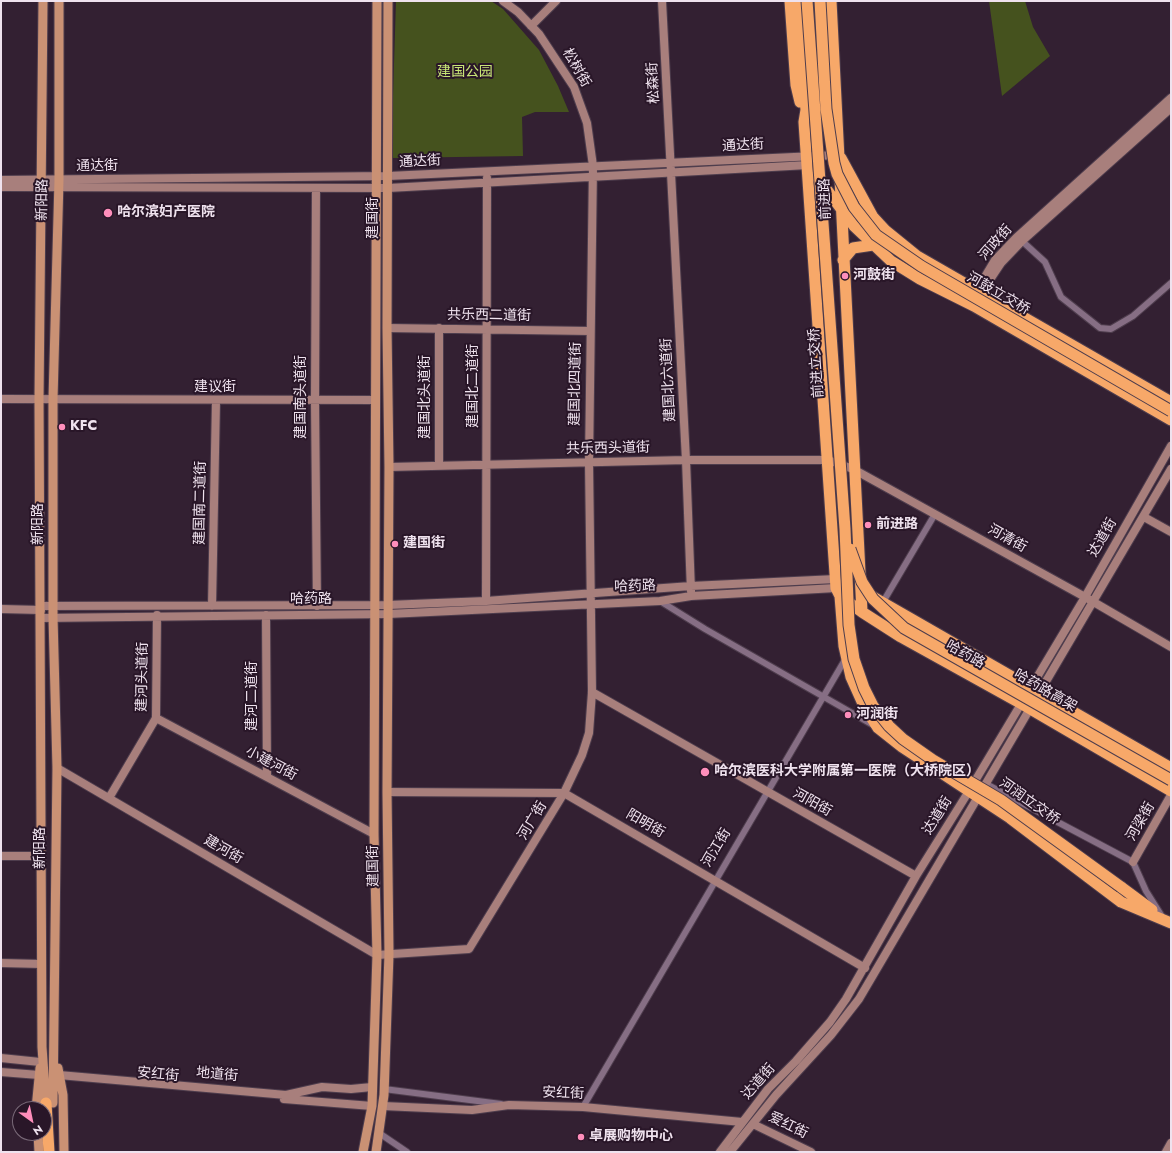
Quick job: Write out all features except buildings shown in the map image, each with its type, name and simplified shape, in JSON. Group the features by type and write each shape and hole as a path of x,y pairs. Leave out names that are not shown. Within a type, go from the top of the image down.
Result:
{"highway":[{"name":"前进路","path":"790,1 796,85 804,122 837,588"},
{"name":"前进路","path":"798,1 806,110 804,122"},
{"name":"前进立交桥","path":"807,1 845,529 850,643 864,688 873,706 881,716"},
{"name":"河鼓立交桥","path":"820,1 826,109 831,148 837,174 854,207 876,235 921,266 1171,411"},
{"name":"前进路","path":"831,1 835,108 840,155 843,260 853,469 862,612"},
{"path":"840,155 873,217 885,230 917,256 1171,402"},
{"path":"807,160 854,226 891,260 920,279 974,306 1171,420"},
{"path":"843,260 853,248 873,245"},
{"name":"哈药路高架","path":"845,529 854,564 862,582 880,607 904,628 1171,780"},
{"path":"837,588 846,658 854,687 878,728 902,747 974,794 1057,852 1121,902 1168,921"},
{"name":"哈药路","path":"837,588 860,591 883,602 1171,768"},
{"name":"哈药路","path":"837,588 862,612 900,637 1025,706 1171,791"},
{"name":"河润立交桥","path":"881,716 903,739 933,760 1001,800 1168,921"},
{"name":"新阳路","path":"52,1119 56,1152"},
{"name":"新阳路","path":"49,1141 49,1152"}],"main road":[{"name":"新阳路","path":"37,1101 42,1047 39,399 43,1"},
{"name":"新阳路","path":"50,1101 55,1047 57,768 54,617 53,399 59,184 59,1"},
{"name":"建国街","path":"363,1152 372,1106 377,955 374,834 378,188 377,1"},
{"name":"建国街","path":"376,1152 383,1106 389,954 387,792 389,467 387,328 388,1"},
{"name":"新阳路","path":"42,1047 50,1101"},
{"name":"新阳路","path":"55,1047 63,1095 64,1152"},
{"path":"38,1141 39,1152"}],"street":[{"name":"松树街","path":"503,1 518,12 532,26 552,53 579,99 587,123 593,166"},
{"path":"532,26 556,1"},
{"name":"松森街","path":"662,1 671,163"},
{"name":"河政街","path":"974,306 979,291 995,260 1016,238 1171,98"},
{"name":"河政街","path":"979,291 1000,262 1022,241 1171,108"},
{"name":"通达街","path":"1,187 59,184 388,188 672,172 807,160 840,155"},
{"name":"通达街","path":"59,184 388,176 671,163 807,160"},
{"name":"建国北六道街","path":"671,163 686,460 691,596"},
{"name":"建国北四道街","path":"591,603 588,462 593,166"},
{"name":"建国北二道街","path":"486,601 487,171"},
{"name":"通达街","path":"1,180 42,184"},
{"name":"建国南头道街","path":"316,188 315,401 317,606"},
{"path":"1022,241 1045,262 1061,297 1100,328 1111,329 1133,316 1171,283"},
{"name":"共乐西二道街","path":"387,328 590,331"},
{"name":"建国北头道街","path":"439,328 439,466"},
{"name":"建议街","path":"1,399 216,401 376,400"},
{"name":"建国南二道街","path":"212,606 216,401"},
{"name":"达道街","path":"730,1152 776,1095 831,1035 859,999 1171,446"},
{"name":"共乐西头道街","path":"389,467 686,460 828,460"},
{"name":"河清街","path":"828,460 853,469 1085,597 1171,647"},
{"path":"1034,690 1093,602 1171,469"},
{"path":"883,602 935,514"},
{"path":"1144,517 1171,532"},
{"name":"哈药路","path":"388,610 486,601 691,586 837,588"},
{"name":"哈药路","path":"1,609 41,611 54,617 266,615 660,601 691,596 837,588"},
{"path":"660,601 878,728"},
{"name":"河广街","path":"377,955 469,949 564,793 582,755 589,733 592,692 591,603"},
{"name":"哈药路","path":"41,611 54,606 317,606 376,610"},
{"name":"建河头道街","path":"109,798 156,718 157,615"},
{"name":"建河二道街","path":"266,615 267,776"},
{"name":"河江街","path":"583,1107 846,658"},
{"name":"河阳街","path":"592,692 916,876"},
{"name":"达道街","path":"720,1152 768,1089 796,1061 830,1022 865,968 916,876 974,794 986,784 1025,706"},
{"name":"小建河街","path":"156,718 374,834"},
{"name":"建河街","path":"57,768 377,955"},
{"path":"986,784 1133,862 1146,891 1168,921"},
{"name":"阳明街","path":"387,792 564,793 865,968"},
{"name":"河梁街","path":"1133,862 1171,795"},
{"path":"1,856 42,856"},
{"path":"1,963 42,964"},
{"path":"1,1058 40,1062"},
{"path":"1,1072 39,1075"},
{"name":"安红街","path":"60,1077 372,1106"},
{"name":"地道街","path":"60,1077 286,1095 322,1087 351,1089 372,1087"},
{"path":"384,1089 509,1104"},
{"name":"安红街","path":"383,1106 472,1110 509,1104 583,1107 742,1122"},
{"path":"742,1122 753,1124"},
{"name":"爱红街","path":"753,1124 811,1152"},
{"path":"379,1133 407,1152"}],"green space":[{"name":"建国公园","path":"396,1 491,1 503,9 539,50 558,86 569,112 535,112 522,117 523,156 391,158"},
{"path":"989,1 1025,1 1033,27 1050,56 1002,96"}],"place":[{"name":"哈尔滨妇产医院","path":"108,213"},
{"name":"河鼓街","path":"845,276"},
{"name":"KFC","path":"62,427"},
{"name":"前进路","path":"868,525"},
{"name":"建国街","path":"395,544"},
{"name":"河润街","path":"848,715"},
{"name":"哈尔滨医科大学附属第一医院（大桥院区）","path":"705,772"},
{"name":"卓展购物中心","path":"581,1137"}]}
